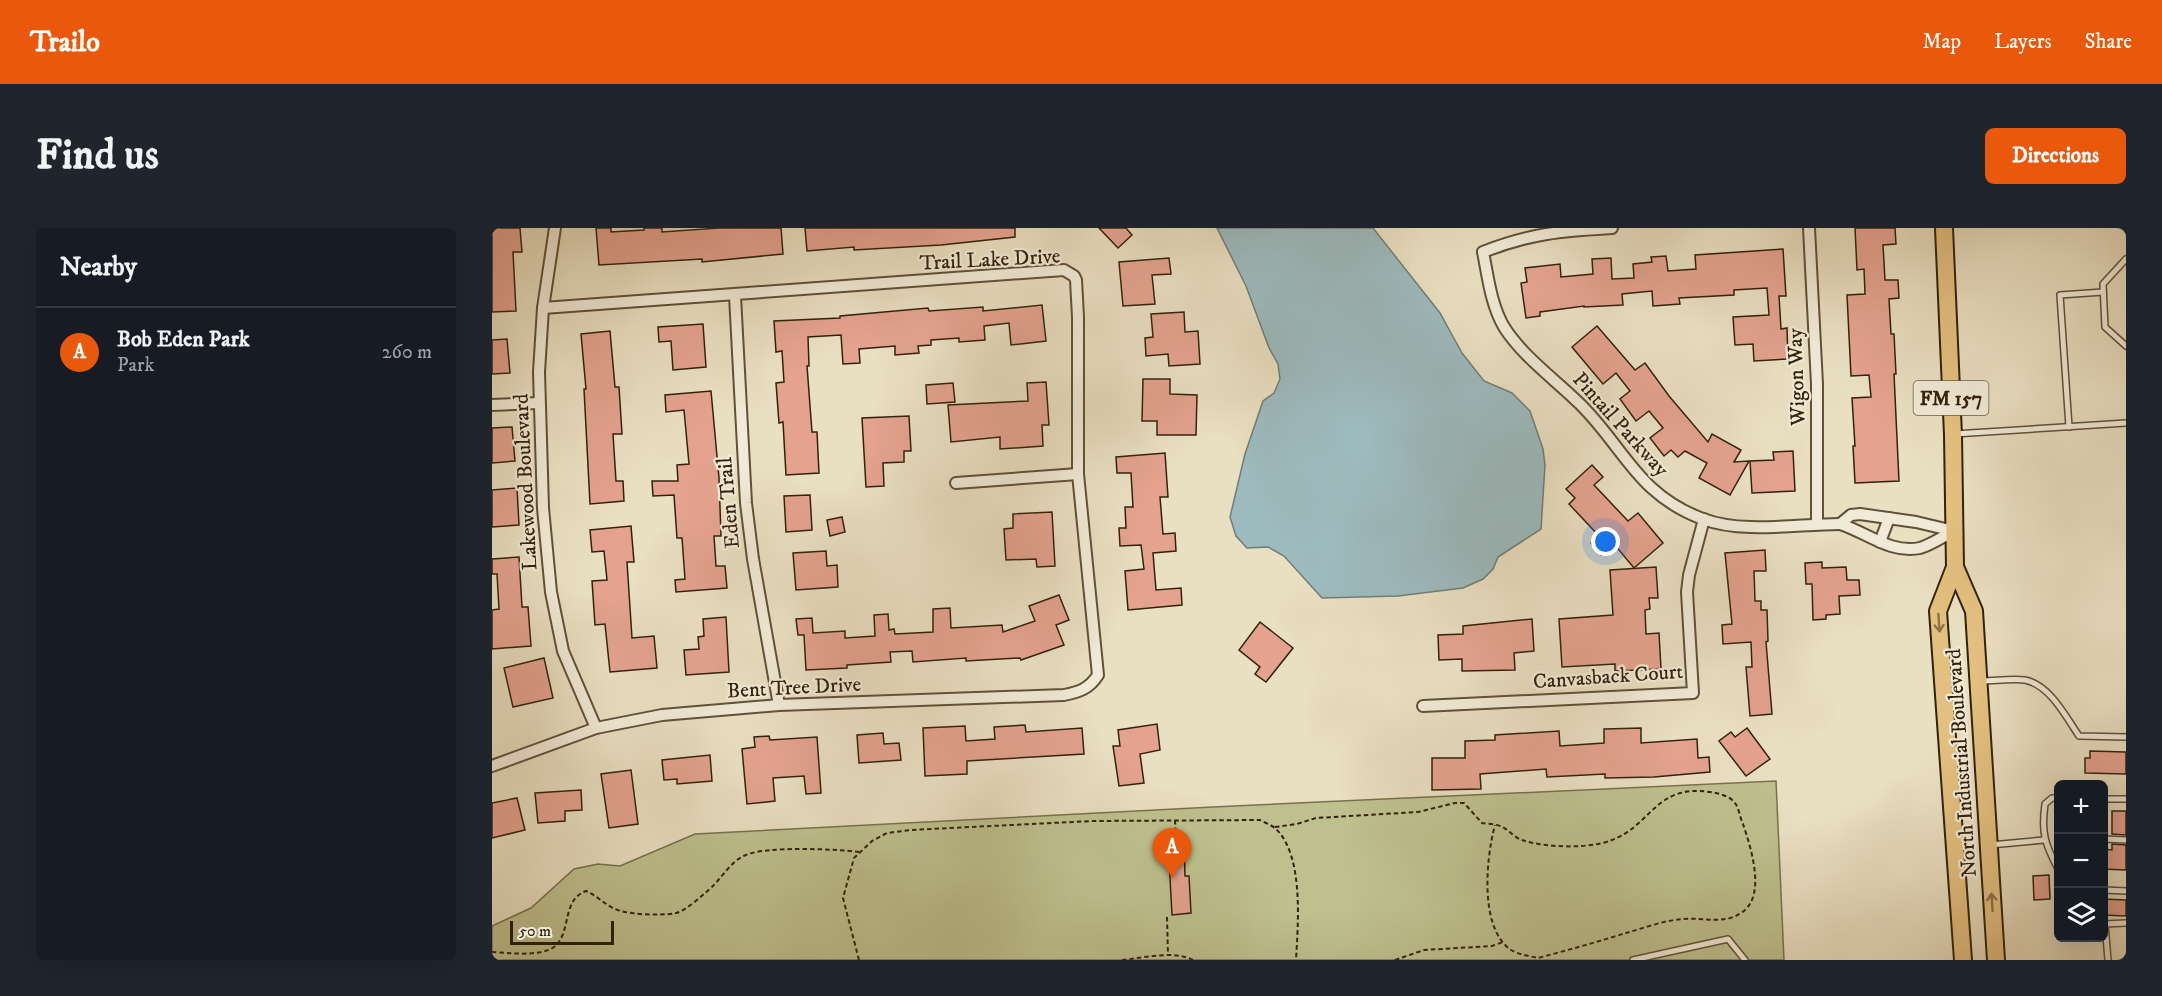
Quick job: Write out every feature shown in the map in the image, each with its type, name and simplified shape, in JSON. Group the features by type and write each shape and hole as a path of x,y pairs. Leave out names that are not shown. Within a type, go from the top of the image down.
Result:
{"main road":[{"name":"North Industrial Boulevard","path":"1944,228 1953,435 1955,567 1974,611 1996,960"},
{"name":"North Industrial Boulevard","path":"1955,567 1938,611 1963,960"}],"street":[{"name":"Lakewood Boulevard","path":"555,228 543,308 539,403 543,508 551,592 563,651 596,728"},
{"name":"Pintail Parkway","path":"1612,228 1543,233 1483,252 1495,306 1503,325 1515,341 1583,407 1641,480 1673,504 1704,519 1727,525 1840,524 1857,529 1880,542 1897,548 1921,548 1954,531"},
{"name":"Wigon Way","path":"1809,228 1817,384 1817,524"},
{"name":"Trail Lake Drive","path":"543,308 735,296 1064,270 1074,276 1078,317 1078,474 1098,675"},
{"name":"Eden Trail","path":"735,296 746,503 753,559 779,705"},
{"path":"492,405 539,403"},
{"path":"956,483 1078,474"},
{"name":"Pintail Parkway","path":"1840,524 1851,515 1889,518 1954,531"},
{"path":"1880,542 1889,518"},
{"name":"Canvasback Court","path":"1423,706 1693,693 1687,592 1689,574 1704,519"},
{"name":"Bent Tree Drive","path":"492,766 596,728 662,715 779,705 1064,695 1084,690 1094,682 1098,675"}],"lane":[{"path":"2126,259 2103,284 2105,327 2126,346"},
{"path":"2069,427 2060,295 2103,292"},
{"path":"1953,435 2126,423"},
{"path":"1979,682 2025,680 2043,689 2058,705 2079,736 2126,737"},
{"path":"2054,798 2045,804 2044,840 2054,861"},
{"path":"2108,799 2126,799"},
{"path":"2108,839 2126,840"},
{"path":"1989,845 2044,840"},
{"path":"2108,890 2126,891"},
{"path":"2108,924 2126,923"},
{"path":"1633,960 1728,939 1745,960"},
{"path":"2106,942 2108,960"}],"path":[{"path":"1275,827 1316,818 1419,812 1464,803 1482,823 1502,826 1519,839 1538,845 1592,844 1612,840 1630,829 1665,799 1687,792 1711,792 1727,797 1735,804 1749,842 1754,867 1755,892 1749,908 1723,920 1683,919 1538,958 1528,958 1512,950 1503,942 1490,912 1489,849 1495,825"},
{"path":"859,960 843,898 854,858 872,841 887,833 1092,820 1260,820 1275,827 1292,853 1296,871 1296,960"},
{"path":"1175,820 1176,839"},
{"path":"492,952 516,954 552,948 560,941 572,901 586,891 614,909 644,914 676,913 713,886 737,859 746,855 791,850 860,852"},
{"path":"1167,917 1168,956"},
{"path":"1395,960 1424,950 1492,946 1503,942"},
{"path":"1122,960 1168,956 1187,957 1193,960"}],"green space":[{"path":"1776,781 1784,960 492,960 492,926 531,908 574,869 598,864 620,866 695,834"}],"water":[{"path":"1217,228 1373,228 1440,313 1462,353 1484,381 1512,393 1530,411 1543,449 1545,465 1541,529 1498,557 1493,569 1483,579 1463,588 1398,596 1322,598 1284,556 1268,547 1247,548 1236,536 1230,517 1245,454 1263,401 1274,393 1280,379 1278,364 1269,348 1246,286"}],"building":[{"path":"492,228 520,228 522,252 513,252 516,311 492,312"},
{"path":"596,228 611,228 611,232 662,228 662,232 719,228 781,228 783,254 702,262 702,259 599,265"},
{"path":"805,228 1015,228 1015,237 941,245 854,250 854,247 807,251"},
{"path":"1099,228 1126,228 1132,235 1118,248"},
{"path":"1855,228 1895,228 1896,244 1883,245 1885,280 1898,280 1899,298 1889,299 1891,334 1894,334 1899,481 1855,483 1852,398 1871,397 1869,375 1851,376 1847,295 1865,294 1864,269 1857,270"},
{"path":"1783,249 1786,296 1779,296 1781,329 1787,328 1788,359 1754,361 1753,344 1735,345 1733,317 1769,315 1767,288 1734,290 1734,295 1679,298 1680,304 1653,306 1652,291 1622,294 1623,305 1584,306 1540,312 1540,316 1526,318 1521,283 1527,282 1525,268 1560,264 1561,277 1593,274 1592,259 1611,258 1612,279 1634,278 1633,264 1652,262 1651,257 1666,256 1668,271 1696,269 1695,255"},
{"path":"1169,258 1171,274 1152,275 1155,304 1123,306 1119,262"},
{"path":"1042,305 1046,341 1011,345 1009,323 984,326 985,340 959,342 959,338 931,340 931,345 918,346 919,353 895,355 895,346 859,349 860,363 843,364 841,335 808,337 809,366 807,366 812,432 817,432 819,473 786,475 783,422 779,423 776,383 784,382 782,351 776,352 774,321 840,318 840,316 928,308 929,311 983,307 983,311"},
{"path":"1184,312 1185,332 1198,331 1200,364 1169,366 1168,354 1146,356 1145,338 1153,337 1151,314"},
{"path":"703,324 706,367 673,370 671,341 659,342 658,327"},
{"path":"1597,326 1635,370 1645,363 1669,396 1708,442 1712,434 1741,450 1734,462 1749,461 1730,495 1699,478 1707,463 1685,451 1678,457 1671,450 1664,456 1650,438 1663,428 1649,411 1636,421 1620,399 1630,391 1616,373 1603,384 1572,347"},
{"path":"610,331 615,387 619,387 622,434 613,434 616,481 623,481 624,501 590,504 584,389 586,389 581,334"},
{"path":"507,339 510,373 492,374 492,340"},
{"path":"1143,379 1170,379 1170,394 1197,395 1196,435 1157,435 1157,421 1142,421"},
{"path":"1046,382 1049,425 1042,425 1043,446 1000,449 1000,437 951,442 948,405 1028,401 1027,383"},
{"path":"953,383 955,402 927,404 926,385"},
{"path":"711,391 719,478 721,536 714,536 716,566 725,566 727,588 676,592 675,580 685,579 682,538 677,538 674,495 653,496 652,481 678,481 677,465 689,464 684,410 666,412 665,395"},
{"path":"909,416 911,451 904,451 904,462 883,463 884,486 866,487 862,418"},
{"path":"512,427 515,461 492,463 492,428"},
{"path":"1793,451 1795,491 1752,493 1750,461 1774,460 1773,452"},
{"path":"1165,453 1168,497 1160,497 1163,534 1175,533 1176,551 1153,553 1156,590 1181,588 1182,605 1128,610 1125,571 1144,569 1141,545 1120,546 1119,528 1126,528 1125,507 1133,507 1131,473 1117,473 1116,457"},
{"path":"1592,465 1603,477 1594,485 1628,521 1638,513 1663,543 1634,568 1614,544 1601,555 1591,543 1599,536 1569,504 1575,498 1566,489"},
{"path":"517,488 519,525 492,527 492,490"},
{"path":"810,495 812,530 786,532 784,496"},
{"path":"1052,512 1055,566 1037,567 1036,559 1006,560 1004,529 1013,528 1013,514"},
{"path":"842,517 845,532 830,536 827,520"},
{"path":"631,526 634,562 627,562 632,638 654,636 657,668 610,672 605,624 595,625 592,581 607,580 604,551 592,552 590,530"},
{"path":"1765,550 1766,571 1754,571 1755,601 1761,601 1761,610 1767,610 1768,641 1766,642 1772,714 1750,716 1746,667 1752,667 1751,642 1723,644 1722,625 1732,624 1725,553"},
{"path":"826,551 827,566 837,565 838,587 796,590 793,553"},
{"path":"519,557 522,607 528,607 531,646 492,649 492,610 499,609 497,574 492,574 492,559"},
{"path":"1822,562 1822,568 1846,567 1847,580 1859,580 1860,595 1839,596 1840,614 1826,615 1826,619 1813,620 1812,584 1806,584 1805,563"},
{"path":"1656,567 1658,598 1649,598 1650,609 1645,610 1646,634 1659,633 1661,669 1615,671 1615,664 1562,667 1559,619 1613,615 1610,570"},
{"path":"1059,595 1069,620 1056,625 1064,645 1021,660 1020,658 966,661 966,658 913,662 912,651 890,652 891,662 847,665 847,668 806,670 804,635 798,635 796,619 812,618 813,633 845,631 845,638 875,636 874,615 888,614 889,630 894,629 895,634 933,632 933,609 950,608 951,628 1002,625 1003,632 1035,621 1029,606"},
{"path":"726,617 729,672 686,675 684,650 699,649 698,637 704,636 703,619"},
{"path":"1532,619 1534,651 1514,653 1515,670 1462,671 1462,659 1439,660 1438,635 1463,634 1463,626"},
{"path":"1260,622 1293,648 1266,682 1255,674 1260,667 1239,650"},
{"path":"544,658 553,698 513,707 504,668"},
{"path":"1157,724 1160,750 1140,754 1144,783 1119,786 1113,746 1120,746 1118,730"},
{"path":"1025,725 1026,732 1082,728 1084,754 967,761 967,774 925,776 923,728 965,726 966,741 995,739 994,727"},
{"path":"1641,728 1641,743 1697,739 1698,758 1709,757 1710,772 1654,777 1605,778 1605,774 1547,777 1546,769 1480,774 1481,789 1432,790 1432,758 1465,758 1465,741 1495,740 1495,735 1559,731 1560,746 1604,743 1604,729"},
{"path":"1747,728 1770,759 1746,776 1719,741 1731,732 1735,737"},
{"path":"883,733 884,744 899,743 901,760 859,763 857,735"},
{"path":"769,736 770,740 817,737 821,793 806,794 804,776 773,778 775,801 747,804 742,749 755,747 754,737"},
{"path":"2090,751 2126,752 2126,774 2085,773 2085,758 2090,758"},
{"path":"710,755 712,781 677,784 677,779 664,780 662,760"},
{"path":"631,770 638,824 609,828 601,774"},
{"path":"581,790 582,810 565,811 565,821 538,823 535,793"},
{"path":"517,798 525,830 492,838 492,803"},
{"path":"2112,811 2126,811 2126,835 2112,834"},
{"path":"1184,839 1185,876 1189,876 1191,913 1172,915 1168,840"},
{"path":"2112,844 2126,845 2126,870 2108,869 2108,850 2112,850"},
{"path":"2049,875 2050,899 2034,900 2033,876"},
{"path":"2108,899 2126,900 2126,916 2108,915"}],"place":[{"name":"Bob Eden Park","path":"1172,878"}]}
